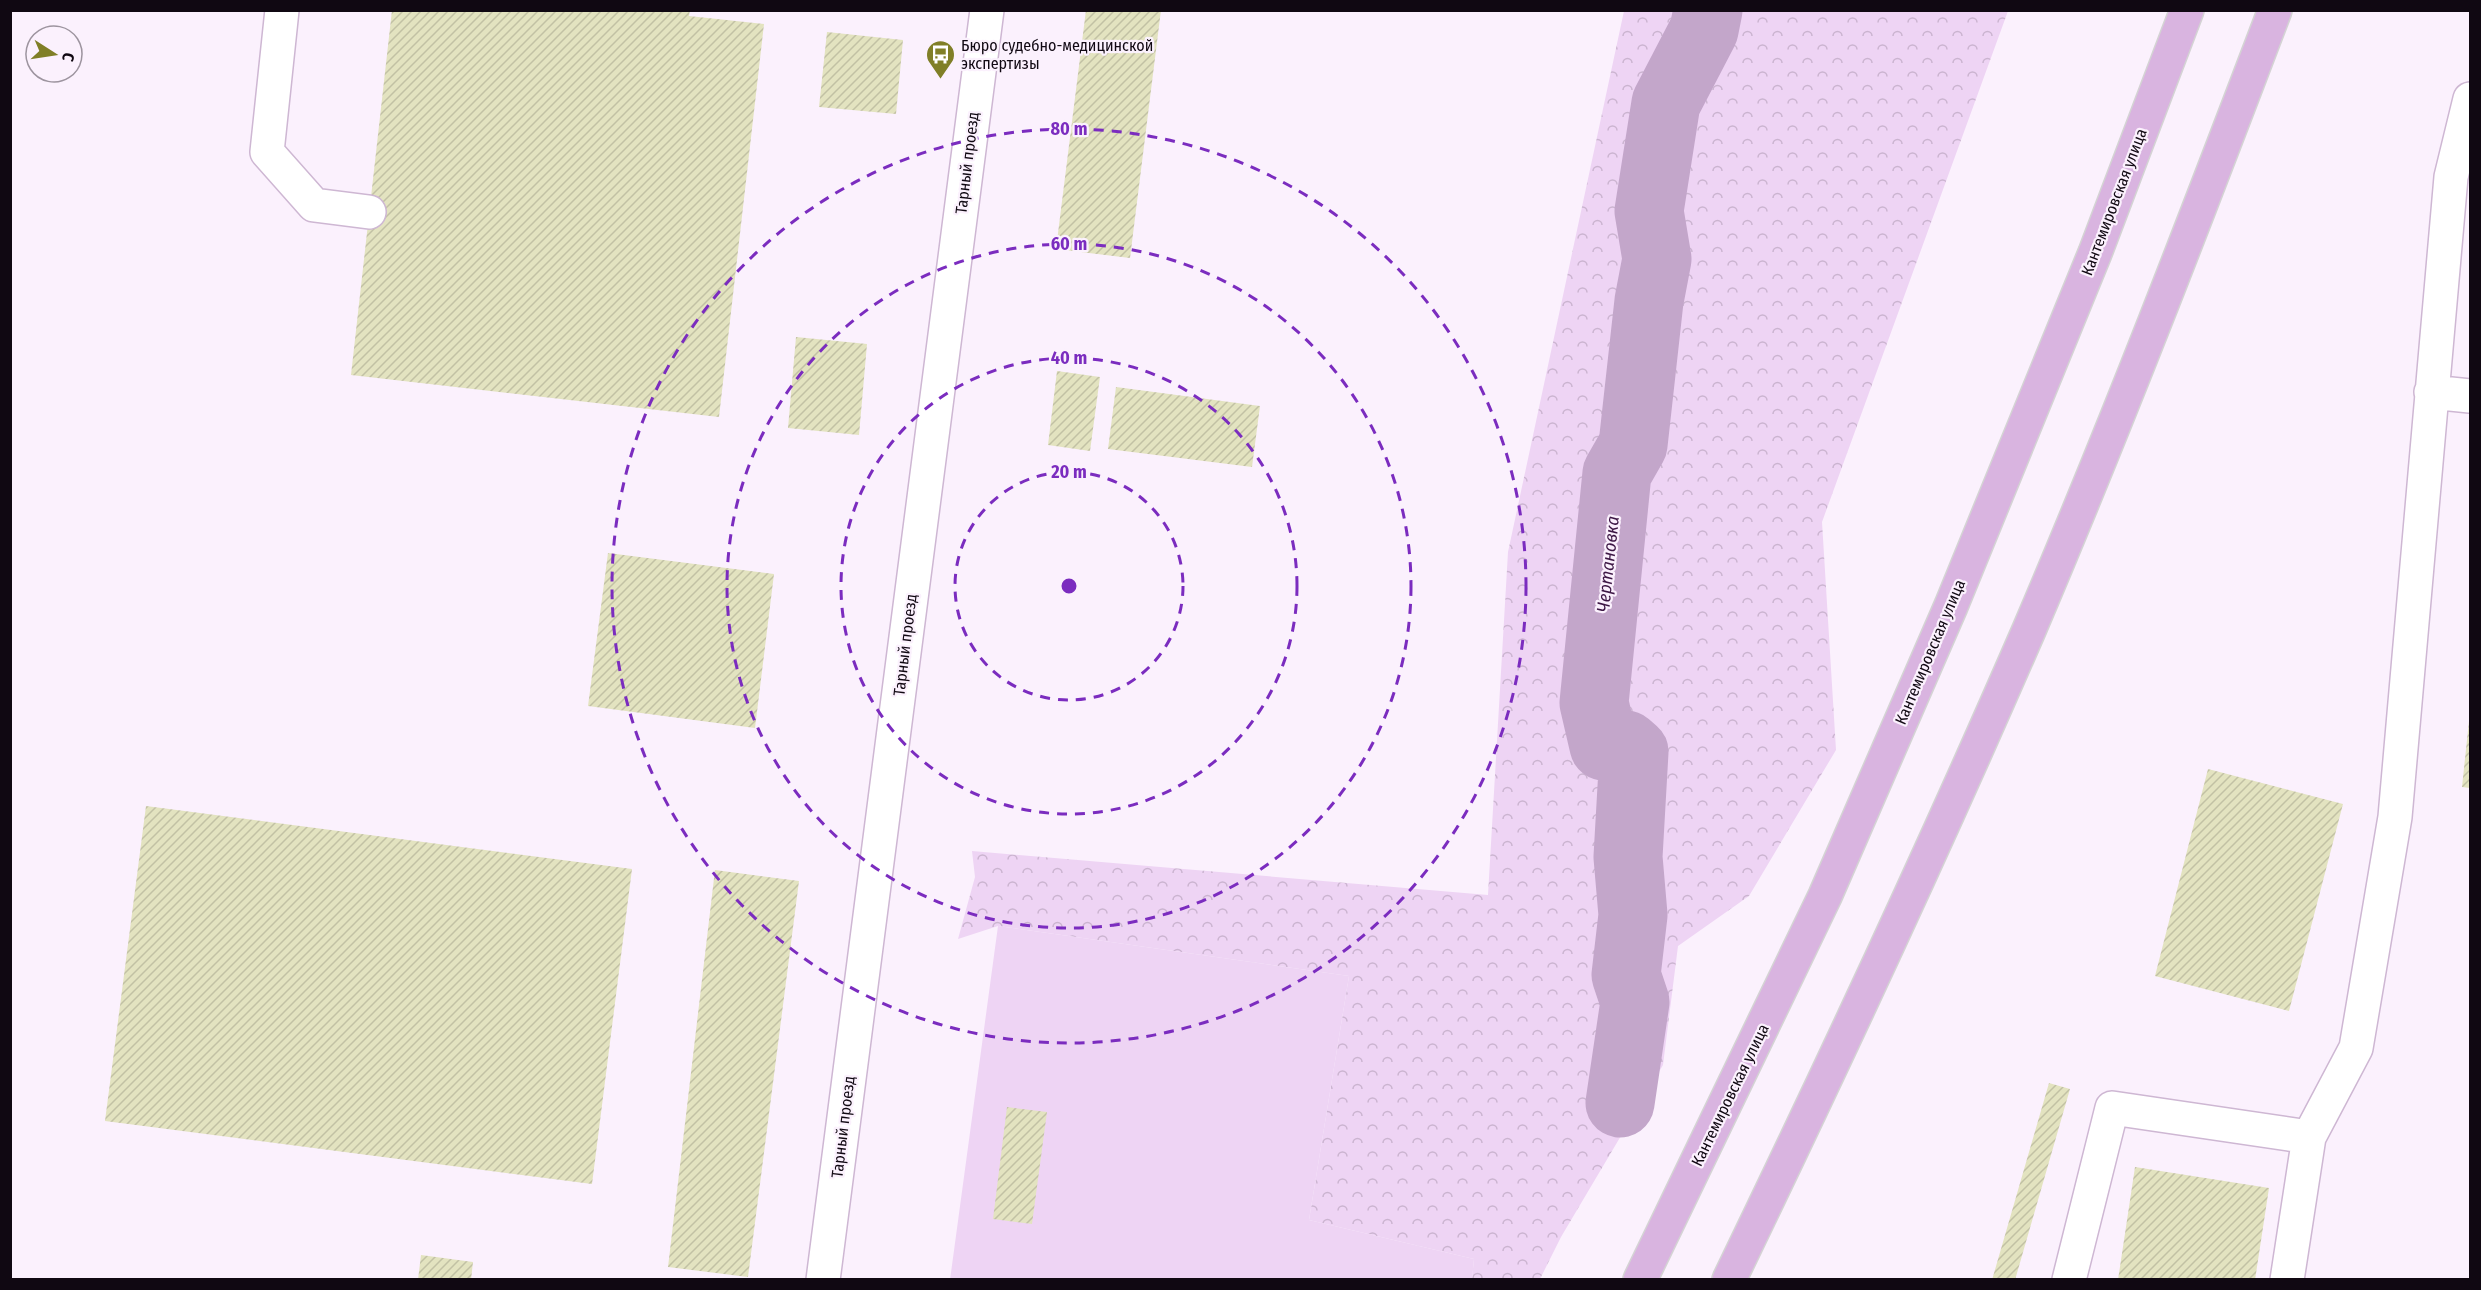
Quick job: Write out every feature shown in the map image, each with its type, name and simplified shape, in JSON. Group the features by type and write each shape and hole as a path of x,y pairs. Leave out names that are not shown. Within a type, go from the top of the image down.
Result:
{"main road":[{"name":"Кантемировская улица","path":"1640,1280 1825,896 1951,606 2095,253 2187,10"},
{"path":"1729,1280 1894,933 2029,629 2173,279 2275,10"}],"street":[{"path":"282,10 267,152 314,205 369,212"},
{"name":"Тарный проезд","path":"823,1280 987,10"},
{"path":"2287,1280 2309,1137 2356,1048 2395,817 2451,177 2470,99"},
{"path":"2432,392 2470,396"},
{"path":"2069,1280 2112,1108 2309,1137"}],"green space":[{"path":"1624,11 2008,11 1822,522 1836,750 1749,896 1678,946 1663,1065 1561,1237 1540,1279 1472,1279 1474,1259 1309,1220 1349,976 998,926 958,939 975,877 972,851 1488,895 1508,552"},
{"path":"998,926 1349,976 1309,1220 1474,1259 1472,1280 950,1280"}],"building":[{"path":"392,10 690,10 689,16 764,24 719,417 351,375"},
{"path":"1086,10 1161,10 1130,258 1056,249"},
{"path":"827,32 903,40 896,114 819,107"},
{"path":"796,337 867,344 859,435 788,428"},
{"path":"1057,371 1100,377 1090,451 1048,445"},
{"path":"1116,387 1260,406 1252,467 1108,449"},
{"path":"608,553 774,574 755,728 588,706"},
{"path":"2470,721 2470,788 2462,787"},
{"path":"2208,769 2343,804 2289,1011 2155,976"},
{"path":"146,806 632,869 592,1184 105,1121"},
{"path":"715,870 799,881 748,1277 668,1267"},
{"path":"2049,1083 2070,1089 2015,1280 1992,1280"},
{"path":"1007,1107 1047,1112 1032,1224 993,1219"},
{"path":"2135,1167 2269,1188 2255,1280 2118,1280"},
{"path":"421,1255 473,1262 471,1280 418,1280"}],"waterway":[{"name":"Чертановка","path":"1620,1103 1635,1002 1626,975 1633,915 1628,857 1634,752 1626,745 1604,746 1594,703 1617,473 1633,445 1649,301 1657,259 1649,211 1666,103 1704,30 1708,10"}],"place":[{"name":"Бюро судебно-медицинской экспертизы","path":"940,80"}]}
